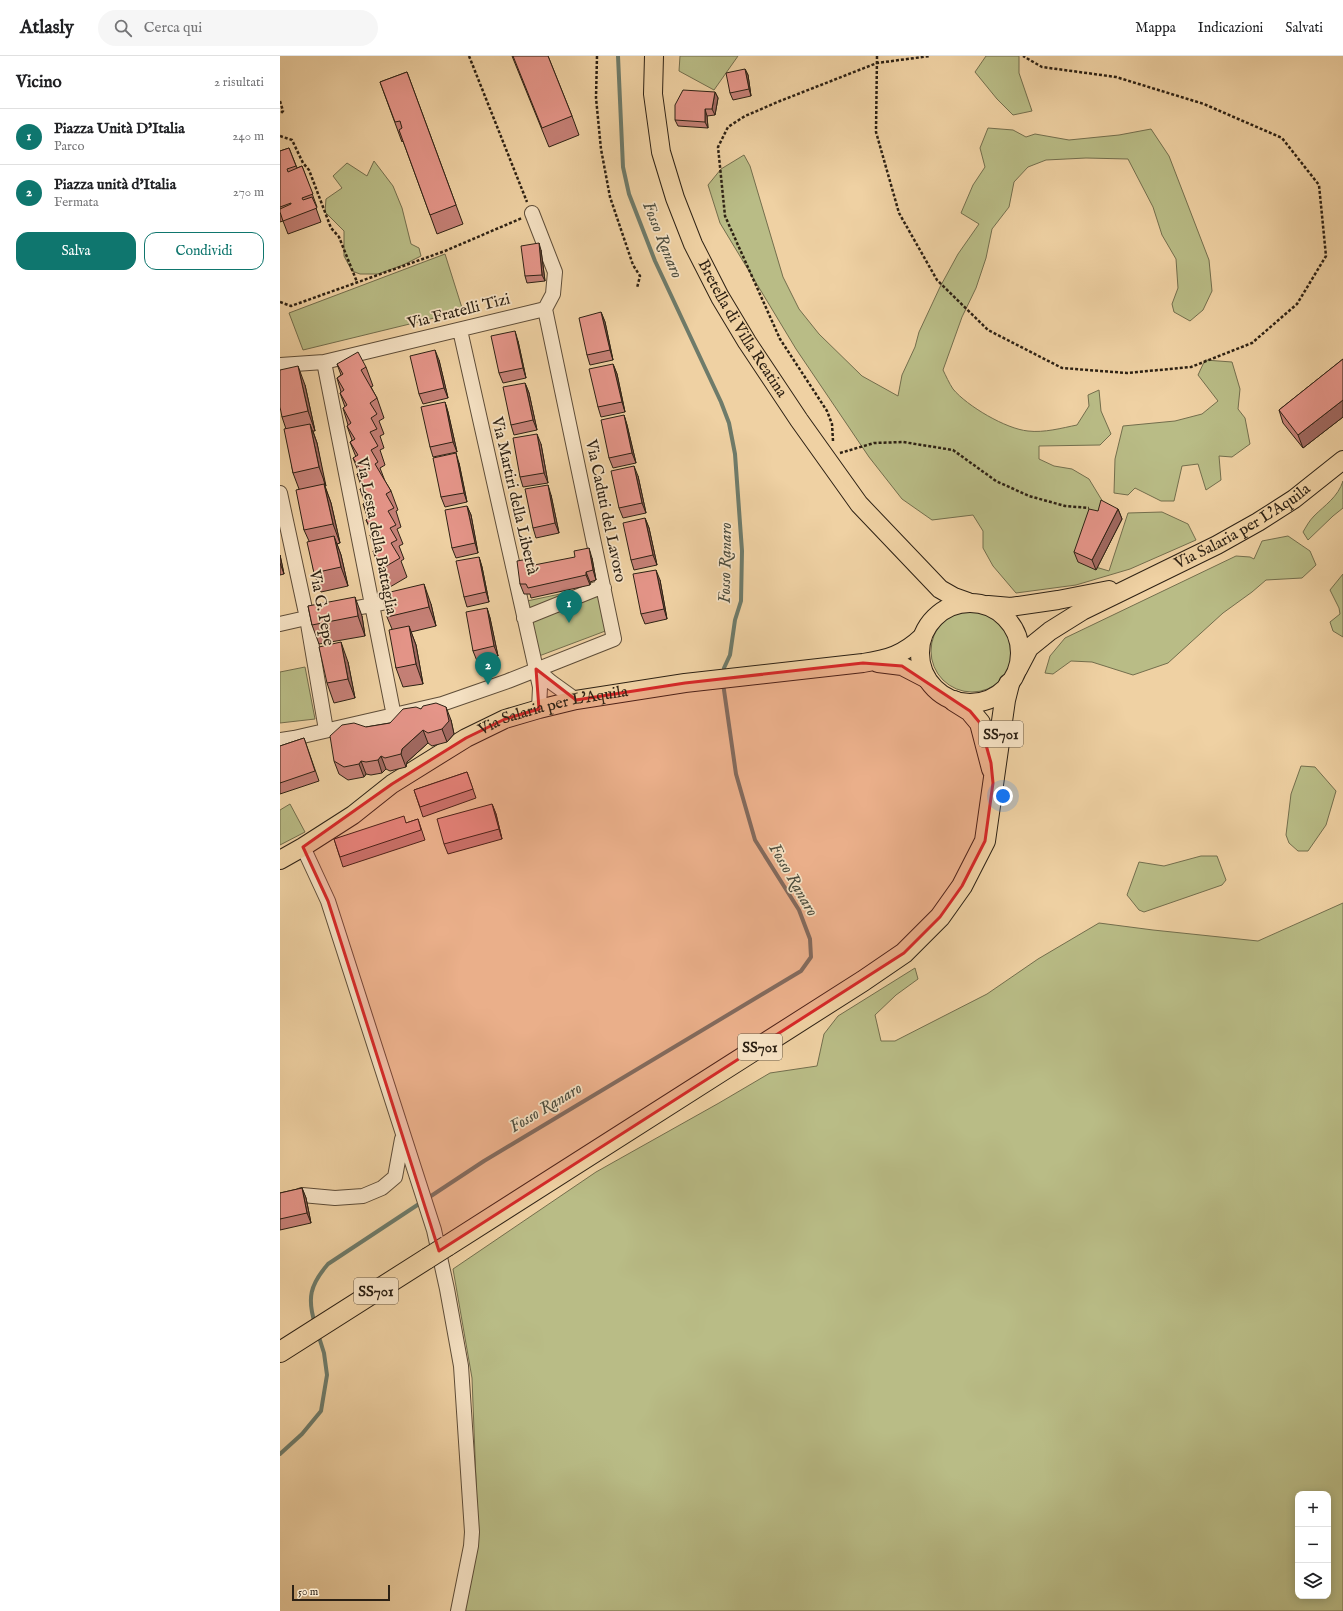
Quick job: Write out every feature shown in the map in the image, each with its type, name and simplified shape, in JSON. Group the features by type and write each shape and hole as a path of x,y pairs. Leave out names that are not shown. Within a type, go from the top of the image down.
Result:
{"highway":[{"name":"SS701","path":"280,1352 863,981 904,953 940,917 962,886 985,841 1005,700 1013,676"},
{"name":"SS701","path":"954,701 970,711 980,723 991,763 993,783"}],"main road":[{"name":"Bretella di Villa Reatina","path":"654,56 653,94 661,152 675,198 693,244 720,297 747,342 799,420 859,504 940,589 954,597 976,603"},
{"name":"Via Salaria per L'Aquila","path":"1136,585 1217,545 1258,522 1294,499 1343,460"},
{"path":"916,563 926,583 932,604 919,651 921,666 927,679 938,692 954,701 969,703 984,701 998,694 1013,676 1029,648 1050,631 1082,611 1136,585"},
{"path":"926,629 941,611 954,605 976,603 1011,607 1058,600 1136,585"},
{"path":"976,603 999,612 1010,623 1018,637 1020,653 1013,676"},
{"name":"Via Salaria per L'Aquila","path":"280,860 353,815 392,784 466,738 505,719 576,700 685,683 863,663 885,659 901,653 912,646 926,629"},
{"name":"Via Salaria per L'Aquila","path":"863,663 902,666 927,679"}],"street":[{"path":"532,213 555,272 553,294 545,309"},
{"name":"Via Fratelli Tizi","path":"280,365 324,362 545,309"},
{"name":"Via Caduti del Lavoro","path":"536,669 614,639 545,309"},
{"name":"Via Martiri della Libertà","path":"460,330 540,688 539,709"},
{"name":"Via Lesta della Battaglia","path":"324,362 394,716"},
{"name":"Via G. Pepe","path":"281,502 306,618 326,730"},
{"path":"524,618 596,589 604,588"},
{"path":"280,624 419,596"},
{"path":"280,740 394,716 442,704 508,681 536,669 576,700"},
{"path":"303,847 328,902 431,1221 447,1289 461,1366 472,1532 471,1546 458,1611"},
{"path":"302,1194 335,1198 363,1196 382,1188 395,1177 403,1134"}],"path":[{"path":"280,302 291,306 445,251 532,213 469,56"},
{"path":"597,56 596,98 601,149 612,204 633,265 640,276 637,288"},
{"path":"877,56 876,132 899,213 937,280 988,330 1062,368 1127,373 1191,367 1252,343 1297,304 1326,256 1319,185 1282,138 1204,104 1116,77 1042,66 1023,56"},
{"path":"826,458 833,444 832,424 827,411 780,339 725,216 718,147 728,127 745,116 877,63 930,56"},
{"path":"280,101 283,111 280,114"},
{"path":"280,136 292,140 303,163 309,170 331,228 339,237 358,282"},
{"path":"826,458 874,443 889,442 903,442 953,450 996,481 1029,496 1065,506 1088,508"}],"highlighted area":[{"path":"863,663 902,666 970,711 980,723 991,763 993,783 985,841 962,886 940,917 904,953 439,1251 328,901 303,847 392,784 466,738 505,719 539,709 536,669 576,700 685,683"}],"green space":[{"path":"680,56 738,56 714,90 679,71"},
{"path":"986,56 1019,56 1019,73 1032,111 1013,115 997,99 975,72"},
{"path":"988,128 1013,130 1026,137 1035,134 1069,140 1119,135 1151,129 1169,156 1209,260 1212,291 1203,310 1190,321 1174,312 1172,304 1178,288 1176,259 1162,235 1153,207 1128,159 1086,158 1046,160 1028,167 1014,182 1009,207 992,229 986,258 976,288 962,317 943,370 948,380 959,396 977,409 1009,426 1028,431 1053,430 1077,425 1089,406 1088,395 1099,390 1101,411 1111,434 1100,445 1039,446 1039,459 1054,466 1072,469 1089,479 1106,507 1089,565 1109,571 1128,513 1162,512 1188,524 1196,540 1130,569 1076,585 1016,593 993,566 983,548 983,531 973,515 932,520 902,499 869,457 796,349 720,223 708,185 721,169 744,155 750,166 783,277 799,309 819,334 862,376 898,396 902,375 915,347 919,332 940,287 958,254 979,224 961,213 973,185 985,167 980,148"},
{"path":"374,161 393,186 402,208 411,244 419,248 421,256 403,265 378,274 360,274 352,271 344,256 344,231 325,212 326,199 342,188 333,176 347,163 367,176"},
{"path":"445,254 463,311 303,350 289,313"},
{"path":"1205,360 1232,362 1240,389 1238,409 1245,418 1250,444 1232,457 1219,456 1221,480 1206,490 1198,464 1182,466 1174,501 1161,501 1135,488 1128,495 1114,493 1115,459 1123,426 1175,421 1202,414 1218,401 1198,375"},
{"path":"1343,481 1343,508 1308,540 1303,532 1306,526 1335,496"},
{"path":"1288,536 1310,551 1316,565 1302,578 1266,580 1223,613 1168,663 1133,675 1092,662 1071,661 1053,674 1045,673 1050,656 1065,638 1236,556 1250,557 1254,559 1262,541"},
{"path":"1343,574 1343,637 1333,631 1330,622 1340,614 1339,608 1330,590"},
{"path":"598,586 608,630 539,656 527,601"},
{"path":"972,610 988,613 1001,622 1010,635 1013,651 1010,667 1001,680 988,689 972,692 956,689 943,680 934,667 931,651 934,635 943,622 956,613"},
{"path":"305,667 315,719 280,723 280,672"},
{"path":"1301,766 1315,767 1336,791 1326,825 1308,851 1298,851 1289,843 1286,835 1291,794"},
{"path":"290,804 305,832 280,845 280,810"},
{"path":"1201,856 1217,856 1226,880 1222,885 1144,912 1139,910 1127,895 1139,862 1164,866"},
{"path":"1343,903 1343,1611 464,1611 478,1532 472,1378 453,1269 596,1172 770,1073 817,1066 824,1034 838,1016 915,968 918,979 896,995 875,1015 881,1041 895,1041 987,994 1038,959 1099,923 1258,941"}],"building":[{"path":"513,56 548,56 572,116 542,128"},
{"path":"745,69 749,89 730,93 726,73"},
{"path":"407,72 456,205 430,215 399,130 402,128 400,121 395,122 380,82"},
{"path":"683,90 715,92 712,109 705,109 705,122 675,120 675,105"},
{"path":"289,148 296,166 287,169 288,172 302,166 313,194 302,198 303,200 312,197 317,208 283,221 280,209 291,203 280,207 280,151"},
{"path":"539,243 542,275 525,276 521,246"},
{"path":"601,312 610,350 587,355 579,318"},
{"path":"515,331 523,368 499,373 491,336"},
{"path":"435,350 444,388 419,394 410,356"},
{"path":"358,352 366,367 361,370 377,398 370,403 377,414 371,418 377,429 370,432 378,446 371,450 378,462 375,464 391,491 386,494 394,508 388,511 396,525 390,528 397,540 391,543 400,558 383,568 373,551 377,548 370,535 374,533 366,520 371,517 363,504 367,502 360,489 364,487 357,474 361,471 353,458 358,455 350,442 355,439 347,426 351,423 343,408 347,405 340,393 344,390 337,378 343,374 337,364"},
{"path":"1343,359 1343,400 1298,435 1279,410"},
{"path":"613,364 622,402 598,407 589,369"},
{"path":"298,366 308,411 282,417 280,407 280,370"},
{"path":"525,383 533,420 511,425 503,387"},
{"path":"445,402 453,442 430,447 421,407"},
{"path":"624,415 632,453 609,458 601,420"},
{"path":"310,424 319,467 293,473 284,429"},
{"path":"537,434 544,473 520,477 513,438"},
{"path":"456,453 464,493 441,497 433,458"},
{"path":"634,466 642,503 619,508 611,471"},
{"path":"324,484 333,524 304,530 296,490"},
{"path":"548,485 555,523 533,528 525,489"},
{"path":"1101,500 1118,509 1092,560 1074,552 1089,509 1098,511"},
{"path":"467,506 475,543 452,548 445,510"},
{"path":"645,518 653,555 631,560 623,523"},
{"path":"334,536 341,567 314,573 307,542"},
{"path":"589,548 593,570 586,572 586,575 528,588 526,584 520,584 517,561 528,559 529,566 575,557 574,551"},
{"path":"479,557 486,592 464,597 456,561"},
{"path":"656,570 664,609 641,614 633,574"},
{"path":"424,584 429,607 387,617 382,594"},
{"path":"355,597 358,616 312,625 308,606"},
{"path":"487,608 494,646 473,651 466,612"},
{"path":"409,626 416,664 396,668 389,630"},
{"path":"341,642 348,679 327,683 319,647"},
{"path":"436,703 446,707 449,721 442,729 428,733 423,730 402,749 401,754 385,758 381,756 378,760 366,762 361,761 359,764 344,767 334,761 330,736 342,725 354,723 366,727 390,723 403,709 416,707 421,709 423,706"},
{"path":"304,738 315,771 280,783 280,746"},
{"path":"467,772 473,789 420,807 414,790"},
{"path":"492,804 499,829 444,844 437,819"},
{"path":"404,816 406,823 418,819 421,830 340,857 334,839"},
{"path":"302,1188 307,1213 280,1219 280,1193"}],"waterway":[{"name":"Fosso Ranaro","path":"618,56 623,167 629,194 655,261 721,402 729,423 735,454 742,551 741,601 735,620 730,655 724,668 724,674"},
{"name":"Fosso Ranaro","path":"315,1324 311,1307 312,1292 317,1279 328,1264 484,1161 801,971 811,957 810,939 799,910 755,840 736,774 723,683"},
{"name":"Fosso Ranaro","path":"280,1454 302,1434 321,1411 327,1375 324,1353 318,1334"}],"place":[{"name":"Piazza Unità D'Italia","path":"569,623"},
{"name":"Piazza unità d'Italia","path":"488,685"}]}
